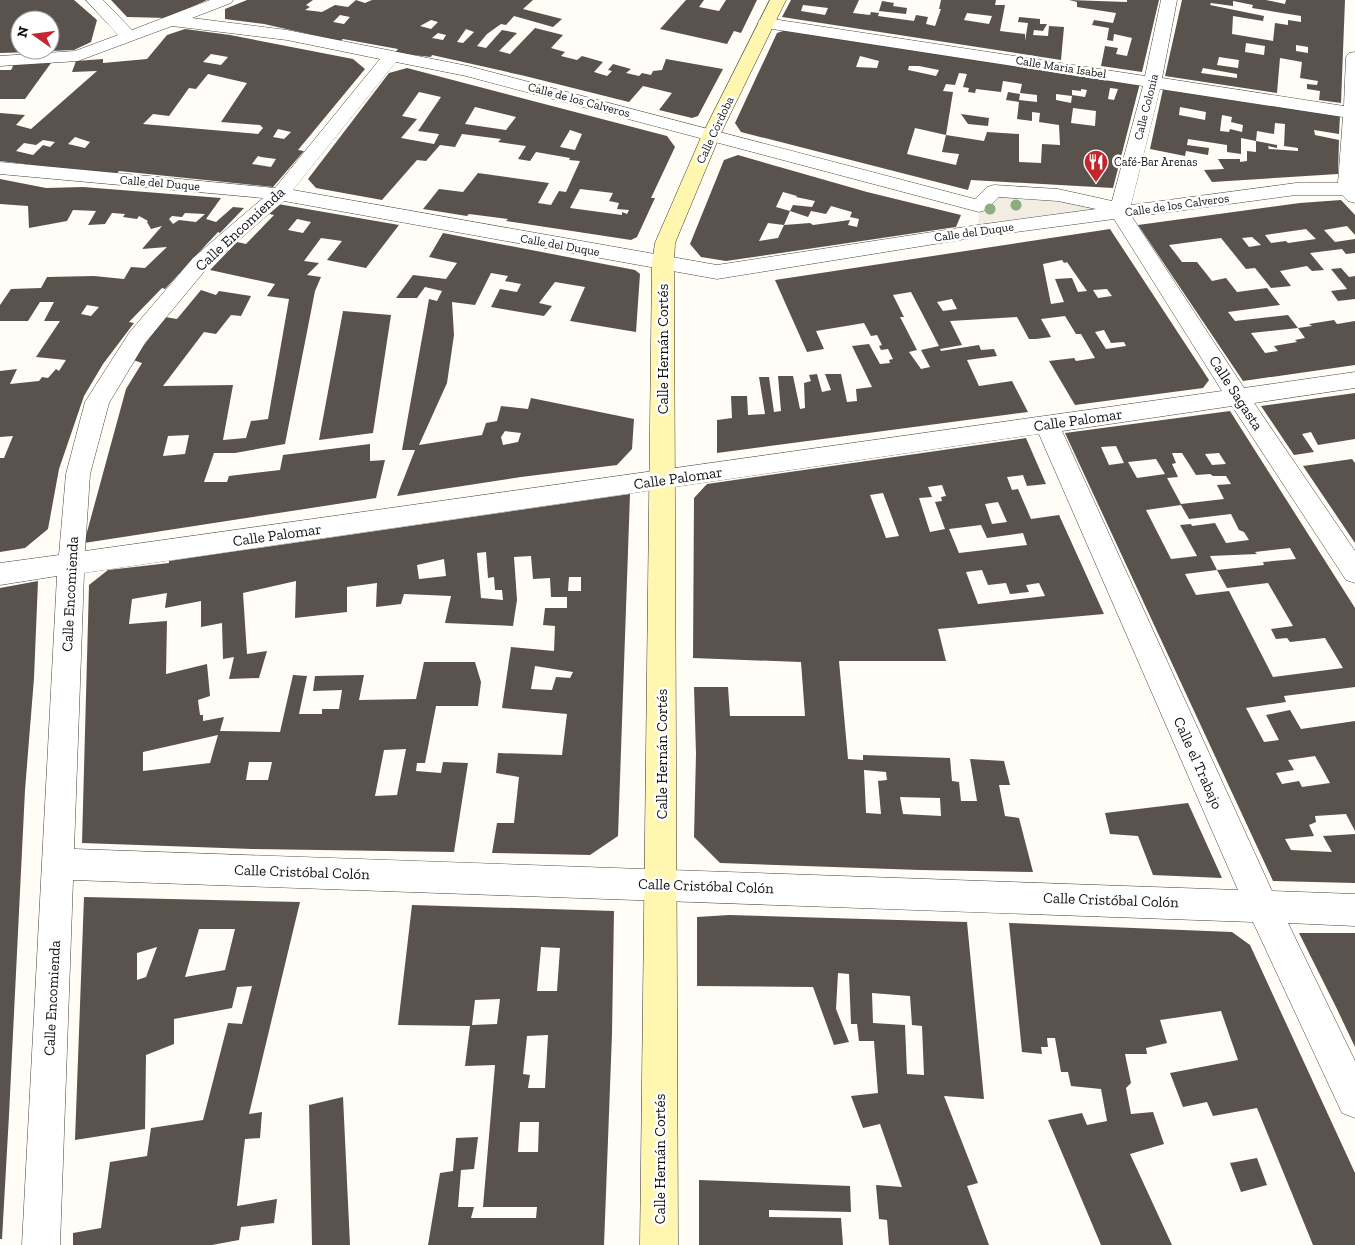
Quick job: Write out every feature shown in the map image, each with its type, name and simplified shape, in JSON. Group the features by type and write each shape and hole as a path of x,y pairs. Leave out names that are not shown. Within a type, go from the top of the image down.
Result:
{"main road":[{"name":"Calle Córdoba","path":"663,263 665,242 711,135 778,0"},
{"name":"Calle Hernán Cortés","path":"659,1245 662,884 663,263"}],"street":[{"path":"94,0 128,36"},
{"path":"0,61 78,56 225,0"},
{"name":"Calle Colonia","path":"1119,212 1153,81 1169,0"},
{"name":"Calle de los Calveros","path":"172,21 287,35 468,71 979,206 994,191 1048,194 1104,204 1119,212 1296,189 1352,192"},
{"name":"Calle Maria Isabel","path":"766,22 1354,112"},
{"name":"Calle Encomienda","path":"41,1245 71,564 78,474 96,402 137,338 200,264 280,194 392,55"},
{"path":"1352,192 1355,57"},
{"name":"Calle del Duque","path":"0,168 280,194 717,272 978,231 1119,212"},
{"path":"978,231 979,206"},
{"name":"Calle Sagasta","path":"1119,212 1238,397 1355,572"},
{"name":"Calle Palomar","path":"0,574 1355,380"},
{"name":"Calle el Trabajo","path":"1047,424 1262,906 1355,1100"},
{"name":"Calle Cristóbal Colón","path":"58,864 1355,910"}],"shaded area":[{"path":"994,191 1048,194 1119,212 978,231 979,206"}],"building":[{"path":"0,0 74,0 97,20 91,42 74,50 60,51 60,10 10,10 10,53 0,53"},
{"path":"111,0 207,0 167,18 127,17"},
{"path":"247,0 313,0 306,5 310,7 305,10 322,12 335,5 348,7 356,0 365,3 372,0 533,0 523,9 562,19 553,27 514,16 506,25 501,24 487,34 477,46 486,48 502,30 517,33 499,51 510,54 535,28 563,35 551,48 565,52 561,56 577,60 582,56 603,62 594,72 607,76 612,71 608,70 613,64 631,69 626,73 639,76 642,73 651,75 653,71 662,70 666,59 723,69 698,116 692,118 659,110 672,93 643,86 629,102 432,55 431,57 395,53 398,49 343,39 340,41 264,24 225,19 225,9","holes":["340,15 350,17 344,24 333,22","431,20 438,22 431,29 420,26","466,29 474,32 463,43 457,42","438,33 446,35 443,40 432,38"]},
{"path":"686,0 704,0 699,7 719,11 726,0 757,0 741,33 734,31 727,44 660,29"},
{"path":"791,0 859,0 853,13 870,15 871,12 879,13 878,16 914,21 916,15 928,17 926,24 935,26 941,9 939,9 941,0 996,0 995,5 1005,5 1000,31 1025,34 1025,41 1028,23 1018,22 1019,17 1040,19 1040,24 1047,24 1043,31 1034,30 1033,35 1048,36 1049,26 1064,27 1061,60 782,17","holes":["803,5 828,8 825,15 801,11","967,13 992,16 989,24 964,20"]},
{"path":"1069,0 1127,2 1127,0 1159,0 1142,72 1101,66 1105,46 1118,48 1116,54 1127,56 1132,38 1114,34 1113,41 1107,40 1109,28 1092,25 1094,20 1113,23 1116,13 1077,7 1077,2"},
{"path":"1182,0 1266,0 1285,4 1286,0 1345,0 1341,103 1319,100 1320,91 1307,89 1307,84 1317,85 1318,81 1300,78 1302,62 1280,58 1277,93 1165,76","holes":["1233,1 1253,5 1252,8 1301,16 1301,22 1288,20 1288,25 1275,23 1273,41 1232,34 1233,16 1263,21 1264,16 1210,5 1211,3 1233,6","1246,43 1265,46 1264,55 1245,52","1296,45 1308,47 1308,53 1296,51","1219,57 1239,60 1238,68 1217,65","1203,68 1237,74 1237,78 1201,73"]},
{"path":"882,1 894,3 893,6 907,8 906,14 879,11"},
{"path":"185,29 230,35 353,59 365,69 298,150 304,151 273,187 119,171 115,175 0,161 0,113 25,115 16,125 31,129 97,71 72,72 76,61 103,59 103,63 147,59 167,35","holes":["211,54 228,57 221,65 203,62","208,74 247,83 221,122 260,125 263,128 258,134 143,124 153,114 169,116 189,88 196,89","278,129 291,132 284,139 273,137","75,137 90,142 85,148 68,144","43,140 55,142 50,147 43,145 33,155 16,151 24,143 36,145","258,156 276,159 271,167 252,164"]},
{"path":"789,29 1140,83 1113,188 971,180 968,190 741,132 735,123 777,33","holes":["860,56 879,61 877,68 856,67","909,66 939,70 936,76 908,70","959,73 967,74 963,87 969,88 968,92 975,93 976,89 1001,92 1003,81 1022,84 1020,93 1037,95 1037,102 1019,100 1020,94 1008,92 1006,100 1019,102 1017,119 1032,121 1032,112 1040,113 1039,122 1059,125 1060,145 1042,144 1041,163 1019,162 1019,134 987,132 984,141 946,135 953,92 943,91 946,84 955,85","1110,88 1118,89 1114,100 1108,99","1081,89 1087,90 1085,97 1072,95 1072,90 1081,91","1056,94 1072,96 1071,103 1056,100","1073,108 1096,111 1095,126 1071,123","915,128 946,135 942,152 959,154 956,165 907,154"]},
{"path":"51,63 25,99 0,99 0,70 11,70 14,64"},
{"path":"407,68 667,136 675,147 651,198 655,198 637,237 631,240 506,221 508,219 469,214 467,216 423,209 439,189 463,192 478,173 549,183 538,203 551,205 559,191 566,192 580,161 536,152 530,161 518,159 526,146 498,142 501,139 462,134 455,147 440,145 426,161 417,160 382,200 316,188 308,179 389,73","holes":["419,92 441,97 418,131 439,134 434,144 401,138 417,119 402,116","475,107 516,117 506,130 465,124","570,130 582,134 575,150 560,147","580,189 613,193 609,201 619,203 617,209 629,210 627,214 622,212 622,215 570,208"]},
{"path":"1163,89 1340,116 1339,134 1314,130 1315,135 1339,140 1338,174 1212,182 1204,170 1224,169 1218,159 1240,159 1240,162 1247,161 1247,151 1256,152 1256,141 1241,138 1241,154 1227,152 1227,145 1188,139 1187,145 1209,148 1208,155 1186,151 1185,156 1150,149","holes":["1180,107 1206,112 1205,120 1179,115","1222,115 1232,117 1231,122 1243,125 1242,132 1230,129 1229,132 1220,131","1275,123 1285,124 1284,146 1298,148 1298,151 1269,149 1268,146 1277,148 1277,145 1256,141 1257,131 1274,134"]},
{"path":"961,114 989,118 988,126 968,124"},
{"path":"738,155 867,192 961,215 956,227 726,261 701,257 690,244 724,160","holes":["783,192 815,201 812,207 793,205 790,211 776,207","831,206 852,212 850,217 859,219 857,227 848,225 850,220 813,225 810,223 784,225 790,211 808,217 811,211 826,214","768,223 784,225 778,238 759,241"]},
{"path":"0,179 46,188 83,187 221,198 206,219 216,222 233,207 244,208 220,233 218,232 165,289 162,288 129,322 134,323 103,364 84,396 59,469 48,529 25,548 0,552 0,458 4,458 13,436 0,437 0,371 17,369 10,384 39,381 42,377 48,378 56,369 59,371 66,360 36,357 60,321 44,321 54,302 40,302 28,321 0,321 0,305 11,289 41,288 47,277 94,276 124,279 131,267 145,268 167,247 142,249 162,226 151,229 148,221 139,216 137,219 123,217 125,214 112,213 105,224 88,225 96,211 73,210 67,221 29,228 28,206 0,204","holes":["185,213 205,214 196,222 179,220 173,224 169,219 172,216 182,217","87,305 99,307 91,316 81,314"]},
{"path":"1341,200 1355,215 1355,235 1347,226 1324,230 1335,242 1355,239 1355,253 1346,254 1342,249 1310,253 1324,270 1312,271 1307,266 1280,271 1291,286 1271,288 1255,268 1246,269 1221,238 1169,245 1182,262 1197,262 1212,281 1226,278 1237,292 1267,288 1280,305 1228,312 1235,321 1288,315 1298,328 1312,326 1309,324 1334,320 1337,324 1355,321 1355,365 1243,381 1138,225 1300,203","holes":["1306,229 1316,239 1288,243 1286,241 1271,243 1265,235","1252,237 1261,245 1249,247 1242,238","1298,328 1305,338 1295,340 1297,342 1274,346 1278,351 1265,353 1251,333"]},
{"path":"278,204 399,225 366,268 327,260 342,241 321,238 304,261 319,263 307,275 321,277 315,291 285,444 235,453 214,453 204,482 227,482 229,476 280,470 283,455 370,444 370,461 385,460 376,498 84,543 126,389 142,363 133,360 165,317 177,319 201,290 216,295 219,291 251,296 241,316 231,315 216,334 204,332 163,386 233,385 223,440 246,438 251,421 268,419 289,299 267,296 275,284 210,270 237,242 246,244 274,215 269,214","holes":["297,219 311,222 303,233 288,230","189,435 185,454 163,456 168,436"]},
{"path":"1110,229 1209,380 1203,388 1075,405 1049,361 1074,358 1076,361 1095,358 1081,334 1076,334 1065,316 1041,319 1051,337 1036,339 1029,339 1017,317 950,321 962,345 940,349 941,351 979,345 981,350 994,349 997,356 967,360 979,386 1012,381 1028,412 717,453 717,420 732,418 731,396 747,396 748,415 765,414 759,377 769,377 774,412 781,411 778,376 793,376 800,409 805,408 804,383 811,381 809,375 817,374 822,392 831,390 825,374 841,374 847,402 857,401 856,389 872,387 852,346 869,344 880,364 890,363 889,360 893,359 888,349 881,350 879,346 882,345 877,335 871,336 864,323 816,331 824,349 807,352 775,280","holes":["1062,260 1064,263 1067,262 1087,291 1078,292 1072,278 1055,279 1064,302 1051,304 1043,264","1107,289 1112,296 1098,298 1093,290","911,292 939,346 921,350 930,367 921,369 909,352 917,350 900,317 904,317 893,295","952,299 957,309 943,311 937,302","1104,330 1111,343 1124,342 1126,346 1106,349 1095,332"]},
{"path":"443,233 635,270 640,274 636,332 570,321 585,287 555,282 539,303 552,306 544,316 491,307 500,289 517,292 521,284 505,281 508,276 491,273 475,305 452,302 454,335 447,383 419,445 482,435 486,423 497,421 501,406 528,409 531,398 634,419 632,449 617,465 521,477 397,496 415,450 402,450 429,299 437,301 442,291 425,287 417,298 396,298 413,275 446,279 457,263 429,257","holes":["505,431 521,433 518,442 503,445 501,437"]},
{"path":"1341,268 1349,277 1355,276 1355,299 1338,301 1331,291 1347,289 1331,269"},
{"path":"343,311 391,315 373,433 319,440"},
{"path":"1355,393 1355,439 1318,445 1311,432 1302,434 1314,452 1294,455 1261,406"},
{"path":"1230,411 1355,608 1355,687 1284,696 1286,702 1246,708 1264,742 1279,740 1266,715 1290,710 1301,729 1355,721 1355,831 1346,814 1315,816 1316,822 1309,825 1314,836 1285,839 1291,850 1332,852 1323,836 1355,834 1355,883 1273,881 1065,433","holes":["1116,446 1124,463 1109,465 1101,447","1172,453 1182,453 1196,475 1226,476 1231,484 1217,485 1224,499 1181,504 1167,478 1178,477 1172,464 1176,463","1219,453 1226,464 1212,465 1205,454","1156,459 1165,474 1137,478 1128,462","1181,505 1189,519 1231,514 1239,530 1244,532 1249,540 1226,543 1215,523 1192,526 1191,524 1180,525 1197,556 1171,559 1146,510","1290,548 1296,559 1263,562 1264,565 1217,570 1210,556 1257,554 1255,552","1217,570 1227,588 1268,583 1293,626 1271,629 1276,639 1287,638 1290,642 1325,638 1343,668 1273,677 1229,591 1196,595 1185,574","1315,756 1330,783 1302,787 1299,781 1282,784 1276,773 1294,770 1288,760"]},
{"path":"1026,438 1046,484 1027,486 1023,475 1007,477 1012,490 1018,489 1031,519 1059,515 1104,614 938,629 946,661 839,661 848,759 863,760 863,755 950,758 952,781 959,782 961,801 977,801 970,759 1004,761 1010,785 999,785 1005,816 1019,818 1033,872 720,863 694,837 696,754 694,687 728,687 730,716 805,716 801,662 693,658 694,498 707,484","holes":["942,485 946,496 941,497 942,501 935,502 945,529 930,532 919,498 932,497 928,487","883,493 899,536 886,538 870,495","998,502 1007,522 992,524 985,504","981,525 987,538 1023,533 1027,545 959,553 949,529","982,570 988,585 1006,583 1010,594 1029,592 1026,585 1039,583 1045,596 978,604 966,572","864,770 886,772 887,780 878,781 881,814 866,813","900,797 940,798 941,816 903,814"]},
{"path":"1352,459 1355,463 1355,543 1303,466"},
{"path":"630,494 618,836 590,855 492,853 497,823 514,823 519,777 496,773 498,753 562,755 567,714 502,708 511,647 554,651 555,626 543,625 545,608 567,608 567,597 551,597 550,578 533,579 531,556 514,557 517,600 513,626 445,623 451,596 404,594 401,604 376,607 377,583 347,587 347,612 295,618 296,581 243,593 247,654 267,651 259,678 229,679 234,657 223,659 222,623 201,627 201,601 165,608 167,593 132,599 129,624 167,621 166,674 207,664 210,696 198,700 200,715 203,715 203,721 224,717 220,731 280,732 293,675 307,676 299,714 322,714 322,709 339,709 342,690 313,691 315,676 364,675 359,700 416,699 424,662 475,662 481,682 478,706 436,706 425,763 417,763 416,771 441,773 443,762 468,763 454,852 252,849 82,843 89,585 108,570 169,563 169,561","holes":["486,552 488,578 494,577 495,590 502,590 503,600 481,598 477,553","444,559 446,576 419,579 417,565","569,577 581,577 581,591 568,591","535,666 573,672 570,678 556,677 552,690 531,689","218,735 210,763 143,771 143,752","406,749 397,795 375,796 384,750","249,762 272,762 268,780 246,780"]},
{"path":"38,581 34,678 25,790 2,1239 0,1239 0,588"},
{"path":"1188,803 1222,878 1153,875 1138,836 1110,834 1105,813"},
{"path":"84,897 300,902 249,1114 262,1112 260,1138 245,1139 237,1206 277,1199 274,1223 241,1227 239,1240 212,1245 73,1245 73,1233 101,1228 110,1162 147,1156 151,1128 203,1120 228,1023 242,1024 252,986 237,987 232,1008 174,1019 174,1044 146,1055 145,1129 75,1140","holes":["199,929 235,929 225,970 185,977","157,947 146,977 137,980 137,953"]},
{"path":"412,905 614,911 612,1034 604,1245 428,1245 440,1173 453,1171 456,1138 478,1137 474,1169 461,1170 458,1207 474,1207 471,1218 536,1218 537,1207 483,1207 495,1065 465,1066 470,1026 398,1025","holes":["541,947 560,948 557,991 537,991","500,999 497,1024 472,1025 475,1000","548,1035 545,1088 528,1088 530,1075 523,1074 527,1036","520,1122 539,1122 538,1152 518,1152"]},
{"path":"729,915 967,922 984,1099 944,1096 978,1183 967,1186 989,1245 889,1245 887,1220 879,1219 876,1185 902,1187 880,1124 863,1128 851,1096 878,1093 874,1041 859,1041 857,1024 851,1024 849,974 838,973 836,1009 849,1042 834,1045 813,987 697,986 697,917","holes":["872,993 910,996 912,1025 922,1026 924,1075 907,1074 905,1025 873,1023"]},
{"path":"1009,923 1232,932 1250,945 1355,1173 1355,1245 1313,1245 1257,1108 1213,1116 1207,1102 1183,1107 1170,1073 1238,1060 1221,1011 1160,1020 1167,1043 1146,1048 1147,1054 1125,1054 1131,1083 1126,1088 1131,1114 1153,1112 1164,1144 1130,1154 1172,1245 1101,1245 1048,1120 1082,1113 1087,1125 1107,1121 1101,1089 1071,1086 1068,1072 1061,1072 1055,1038 1047,1038 1048,1047 1041,1047 1042,1054 1022,1052"},
{"path":"1299,933 1355,933 1355,1047 1337,1009"},
{"path":"343,1097 350,1245 312,1245 309,1105"},
{"path":"1257,1158 1267,1185 1241,1192 1230,1163"},
{"path":"699,1180 850,1186 851,1212 769,1210 769,1217 841,1218 843,1245 699,1245"}],"place":[{"name":"Café-Bar Arenas","path":"1096,183"}]}
